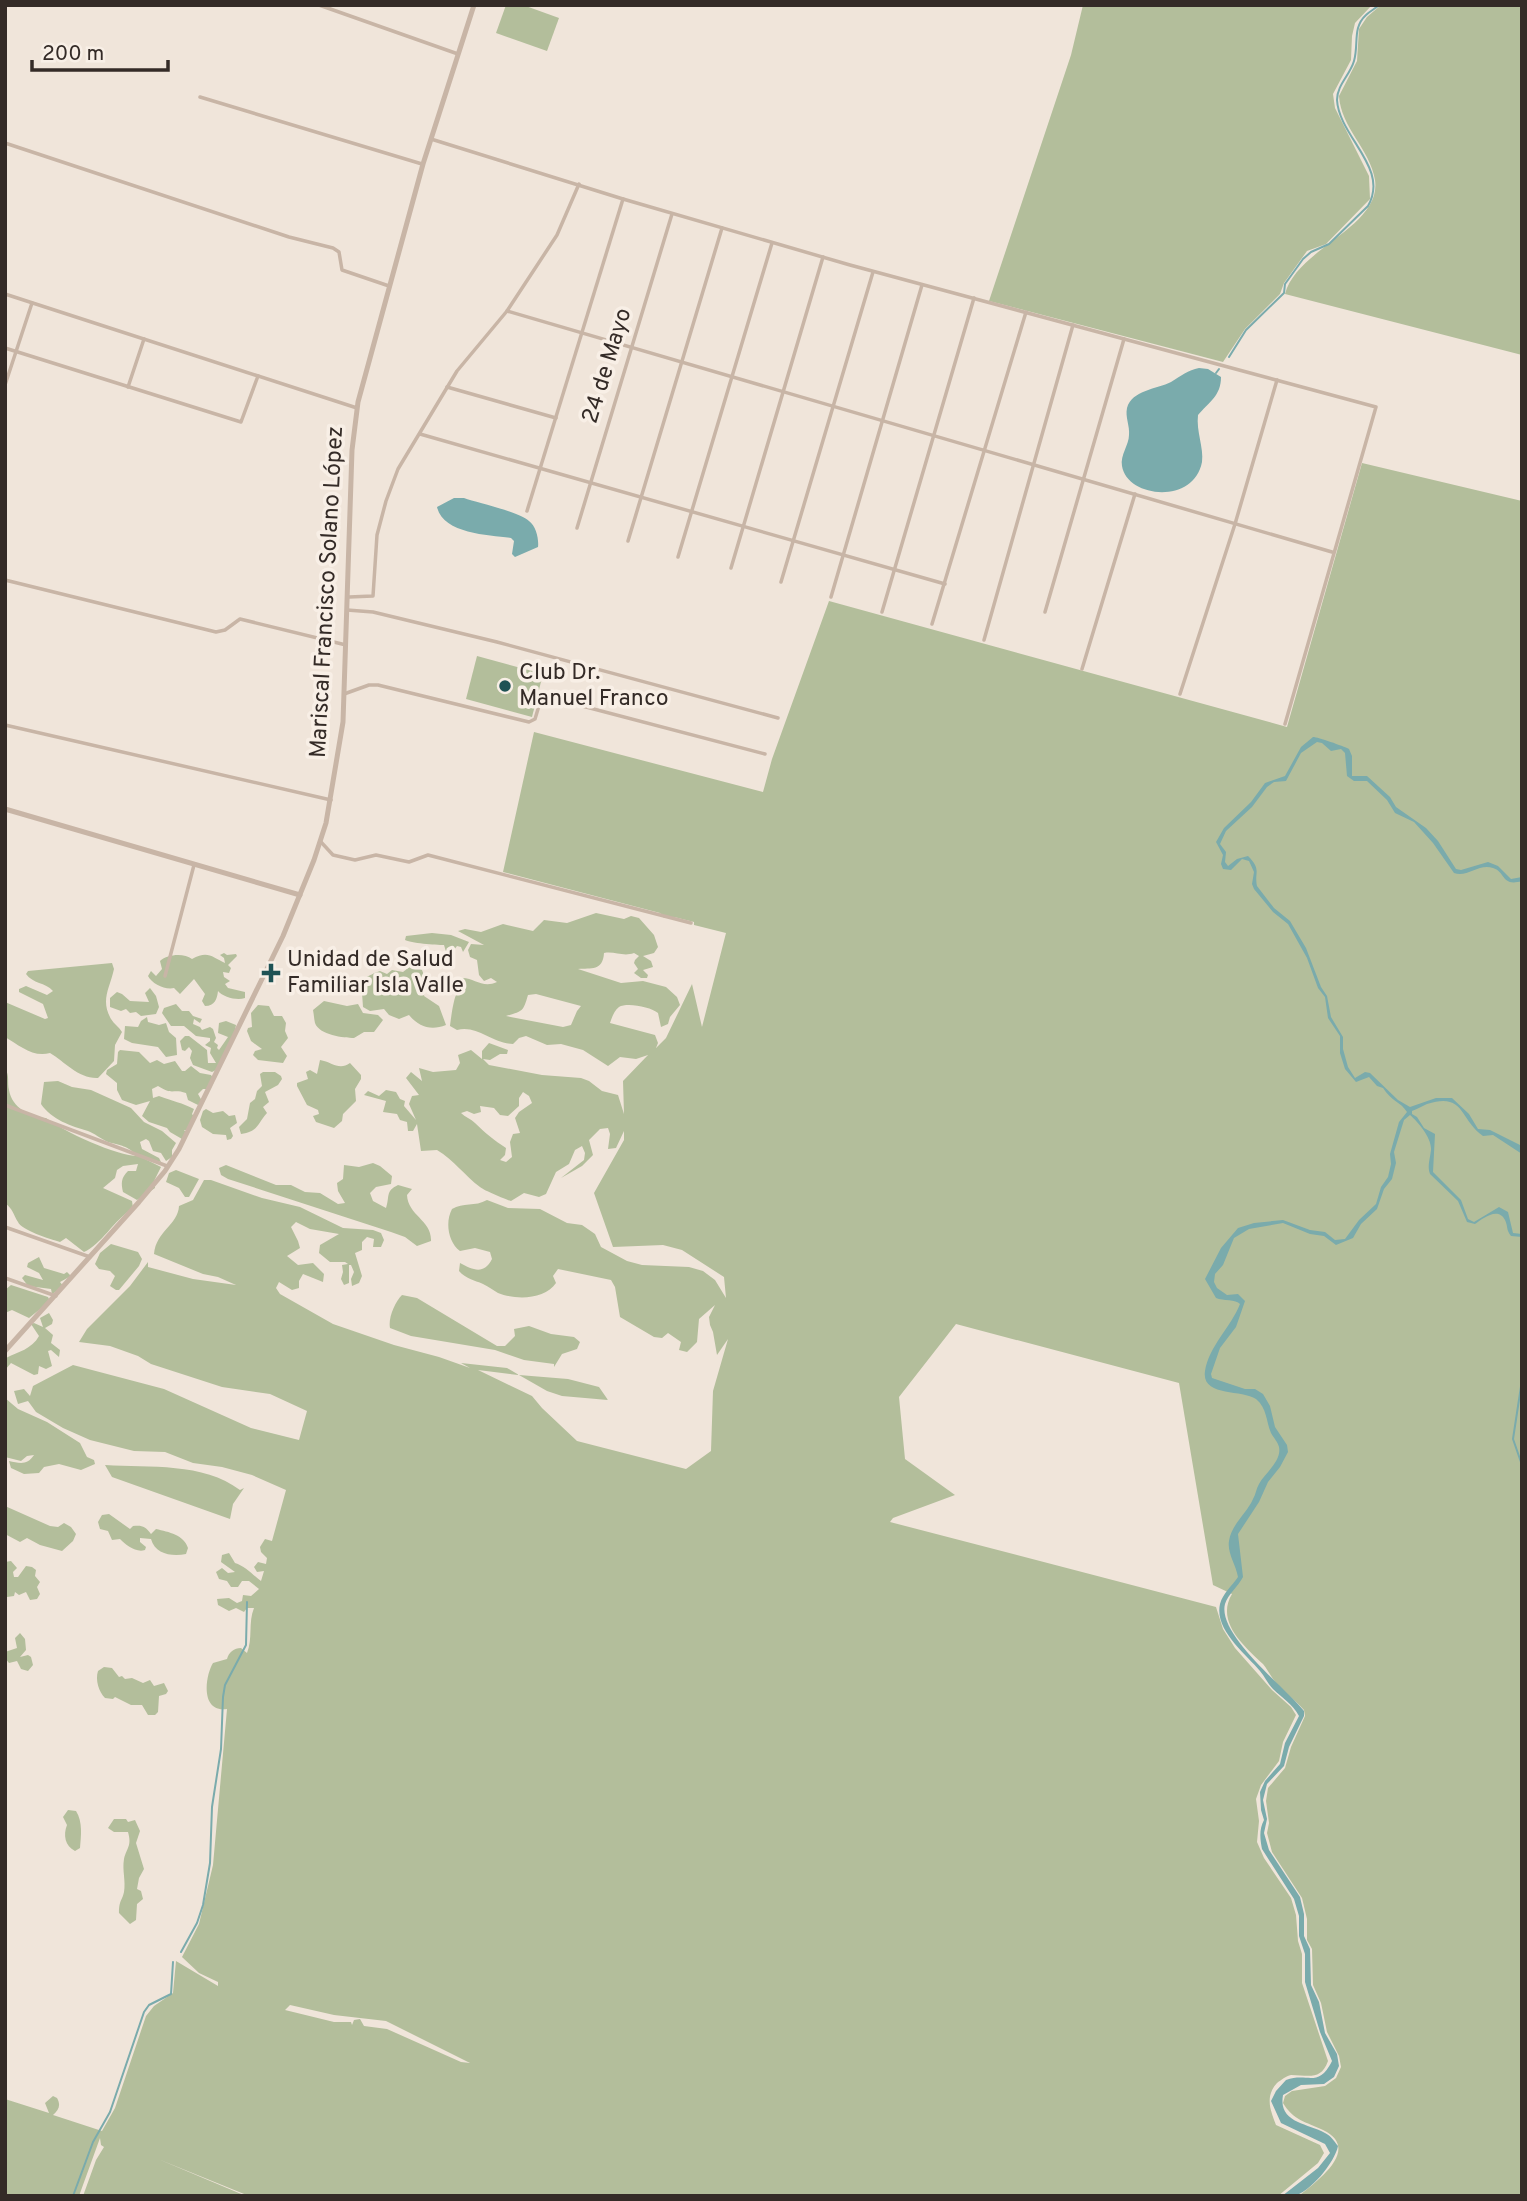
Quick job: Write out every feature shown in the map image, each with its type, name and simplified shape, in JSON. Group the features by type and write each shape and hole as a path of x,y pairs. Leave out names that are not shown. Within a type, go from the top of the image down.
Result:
{"street":[{"path":"319,5 458,54"},
{"name":"Mariscal Francisco Solano López","path":"5,1351 168,1167 202,1107 300,895 321,842 332,800 343,722 352,450 357,408 423,164 474,5"},
{"path":"200,97 423,164"},
{"path":"431,139 672,214 873,272 1376,407 1332,552 1285,724"},
{"path":"5,143 289,237 333,248 339,252 342,270 389,286"},
{"path":"349,597 373,596 377,535 398,469 447,387 507,311 557,235 579,184"},
{"path":"527,511 623,199"},
{"name":"24 de Mayo","path":"577,528 672,214"},
{"path":"628,541 722,228"},
{"path":"678,558 772,243"},
{"path":"731,568 823,257"},
{"path":"781,582 873,272"},
{"path":"831,597 922,285"},
{"path":"5,294 357,408"},
{"path":"882,612 974,299"},
{"path":"5,386 32,303"},
{"path":"507,311 1332,552"},
{"path":"932,624 1026,312"},
{"path":"984,640 1073,325"},
{"path":"128,387 144,339"},
{"path":"1045,612 1124,339"},
{"path":"5,348 241,422 258,376"},
{"path":"1180,694 1277,380"},
{"path":"447,387 556,418"},
{"path":"420,434 945,584"},
{"path":"1082,669 1135,494"},
{"path":"5,580 216,632 225,630 236,620 240,620 346,645"},
{"path":"347,610 373,612 497,642 778,718"},
{"path":"344,694 374,684 529,722 535,719 541,699 548,697 765,754"},
{"path":"5,725 332,800"},
{"path":"5,809 300,895"},
{"path":"321,842 333,855 355,860 376,855 409,862 428,855 691,923"},
{"path":"165,976 194,865"},
{"path":"5,1105 168,1167"},
{"path":"5,1227 90,1257"},
{"path":"5,1278 56,1296"}],"green space":[{"path":"506,5 523,5 559,18 547,51 496,33"},
{"path":"1083,5 1372,5 1355,23 1351,60 1333,94 1335,108 1369,176 1370,199 1326,244 1307,251 1284,283 1280,294 1245,329 1223,362 989,301 1071,55"},
{"path":"1381,5 1522,5 1522,355 1285,294 1305,263 1353,225 1374,197 1375,180 1372,169 1345,118 1339,96 1357,61 1359,29 1367,17"},
{"path":"1362,463 1522,501 1522,2196 1299,2196 1325,2174 1337,2155 1338,2146 1334,2138 1323,2130 1291,2113 1283,2103 1285,2096 1292,2091 1325,2086 1336,2078 1341,2067 1313,1985 1312,1949 1307,1940 1307,1919 1302,1898 1272,1852 1267,1833 1268,1788 1285,1768 1305,1716 1304,1710 1276,1683 1263,1664 1234,1633 1227,1614 1232,1594 1213,1585 1179,1383 956,1324 899,1397 905,1459 955,1495 893,1518 890,1522 1216,1607 1223,1629 1235,1648 1296,1715 1283,1742 1279,1761 1261,1785 1256,1799 1259,1821 1257,1842 1264,1858 1291,1898 1302,1954 1302,1983 1328,2061 1318,2074 1291,2075 1277,2083 1271,2093 1272,2114 1276,2125 1320,2145 1324,2153 1318,2163 1278,2196 249,2196 158,2159 246,2196 83,2196 96,2160 104,2147 100,2138 79,2196 5,2196 5,2099 49,2113 45,2103 53,2096 57,2098 59,2105 53,2115 102,2131 115,2108 146,2016 154,2006 173,1993 176,1961 218,1986 218,1982 199,1973 182,1957 199,1924 213,1865 227,1709 218,1709 212,1705 207,1684 213,1663 227,1659 230,1652 236,1649 241,1648 247,1653 254,1608 247,1608 244,1612 236,1608 229,1611 218,1605 217,1599 229,1598 237,1603 242,1601 243,1595 251,1596 259,1589 249,1581 242,1581 238,1587 231,1587 227,1581 219,1579 216,1572 222,1568 228,1573 235,1572 221,1562 222,1555 229,1553 235,1563 246,1568 261,1581 264,1571 257,1572 254,1567 258,1562 266,1564 267,1558 260,1547 265,1539 272,1541 286,1490 252,1475 193,1463 165,1452 134,1451 90,1440 36,1412 28,1401 18,1404 14,1391 24,1389 30,1396 33,1386 73,1365 164,1389 251,1428 299,1440 307,1411 270,1394 222,1387 151,1364 110,1346 79,1342 87,1329 130,1286 148,1262 148,1267 193,1279 236,1285 154,1254 159,1239 175,1218 179,1206 193,1200 204,1180 300,1207 343,1228 381,1233 384,1240 381,1247 373,1247 374,1239 367,1237 362,1242 362,1250 355,1253 362,1276 359,1283 352,1286 354,1272 349,1265 349,1283 344,1285 341,1279 342,1265 348,1264 330,1262 319,1253 320,1245 339,1234 310,1229 296,1222 291,1227 300,1248 287,1256 298,1265 313,1263 324,1274 323,1282 303,1274 299,1288 292,1290 279,1282 276,1288 280,1294 333,1324 394,1345 470,1368 461,1363 507,1368 519,1375 478,1370 532,1396 577,1441 686,1469 711,1451 713,1391 728,1339 717,1355 709,1317 715,1305 699,1319 697,1342 687,1352 679,1350 681,1342 668,1333 662,1338 654,1337 620,1317 615,1287 611,1280 558,1269 553,1276 556,1283 545,1293 513,1297 498,1293 467,1278 459,1271 460,1263 478,1270 492,1259 490,1252 475,1248 460,1251 456,1247 449,1232 450,1214 456,1207 487,1200 508,1208 540,1209 567,1223 582,1225 595,1234 601,1247 627,1261 642,1265 689,1267 703,1271 715,1280 726,1298 724,1277 682,1250 663,1245 613,1247 594,1193 624,1140 624,1131 616,1148 608,1149 608,1128 600,1129 589,1140 593,1155 582,1166 561,1178 584,1160 582,1146 575,1150 569,1164 556,1172 546,1194 539,1197 524,1193 511,1201 480,1187 437,1150 421,1151 417,1124 413,1131 408,1131 407,1122 400,1120 397,1114 383,1112 386,1101 364,1095 368,1091 379,1096 386,1090 396,1092 416,1120 409,1104 412,1096 419,1095 406,1078 411,1072 422,1081 419,1068 433,1072 456,1070 460,1063 458,1055 471,1050 482,1059 482,1051 489,1043 508,1050 507,1054 500,1054 490,1060 483,1059 489,1065 542,1075 581,1078 602,1091 618,1095 624,1114 623,1081 648,1055 636,1059 620,1057 608,1066 583,1050 561,1044 547,1045 526,1036 513,1044 505,1043 478,1032 457,1030 450,1026 461,978 482,984 497,982 491,978 484,981 479,975 477,960 470,957 468,950 471,944 484,945 458,931 465,929 481,932 503,924 533,931 544,920 567,923 596,913 624,919 631,916 639,918 654,935 658,947 654,953 643,956 651,961 653,967 643,970 648,975 647,978 641,978 634,973 638,969 634,963 639,956 634,953 604,953 599,966 578,969 621,983 643,981 666,987 677,997 680,1005 668,1024 661,1027 658,1013 645,1007 619,1007 612,1016 610,1023 655,1035 658,1043 656,1048 666,1038 692,984 702,1027 726,933 694,925 694,922 674,917 664,918 660,913 503,872 534,732 763,792 772,759 829,601 1287,727","holes":["536,994 581,1006 571,1025 563,1027 506,1016 521,1010 528,995","523,1092 529,1096 532,1103 515,1118 520,1133 513,1134 510,1142 512,1157 506,1162 500,1160 505,1155 506,1148 461,1113 481,1112 480,1106 494,1108 500,1115 508,1116 519,1106 519,1098","290,2005 334,2015 386,2021 470,2063 461,2062 387,2029 364,2026 360,2019 354,2020 352,2025 351,2022 334,2022 285,2010"]},
{"name":"Club Dr. Manuel Franco","path":"477,656 543,674 532,717 466,699"},
{"path":"432,933 451,935 469,942 463,952 461,947 457,946 447,959 442,957 447,955 444,945 405,940 406,936"},
{"path":"224,953 237,956 228,965 231,968 229,973 223,972 224,977 230,981 225,984 228,988 245,992 245,998 230,998 218,991 215,1002 205,1006 202,1001 205,994 194,979 180,994 174,988 156,984 148,976 151,971 156,976 162,969 160,961 167,957 180,955 192,959 206,955 225,963 220,955"},
{"path":"112,963 114,969 106,1006 111,1019 122,1032 115,1045 114,1061 98,1078 78,1073 50,1053 32,1052 5,1037 5,1002 48,1018 43,1004 19,992 19,989 26,986 47,995 53,991 29,977 26,974 28,971"},
{"path":"412,965 422,970 429,989 424,996 439,1006 446,1025 426,1027 409,1015 399,1019 389,1015 384,1009 370,1011 363,1007 358,982 380,971 387,974 392,970 403,972"},
{"path":"150,988 159,1007 156,1014 141,1016 126,1009 121,1011 110,1007 110,998 117,992 130,1001 149,1002 145,993"},
{"path":"324,1001 347,1006 358,1004 363,1013 378,1015 383,1020 374,1032 364,1032 354,1038 332,1035 321,1030 315,1023 313,1010"},
{"path":"176,1004 182,1011 189,1011 193,1016 202,1019 200,1023 194,1019 193,1024 202,1030 210,1027 213,1029 216,1038 214,1042 219,1050 228,1037 218,1033 219,1023 226,1021 236,1025 234,1036 216,1070 212,1072 193,1065 190,1058 192,1051 189,1047 185,1051 182,1050 180,1041 189,1036 207,1050 208,1063 216,1063 210,1053 211,1048 205,1045 210,1038 196,1036 184,1026 171,1026 162,1013 164,1008"},
{"path":"258,1005 269,1006 274,1016 282,1016 286,1023 288,1038 281,1047 287,1056 283,1063 258,1060 253,1055 255,1051 262,1049 251,1041 247,1031 252,1027 251,1013"},
{"path":"147,1017 148,1022 159,1025 166,1023 169,1032 176,1038 177,1055 166,1057 158,1047 124,1039 125,1026 138,1027"},
{"path":"120,1050 139,1052 150,1063 157,1060 164,1064 175,1061 182,1071 191,1066 200,1073 211,1075 213,1078 208,1089 203,1089 198,1094 202,1101 198,1105 188,1100 186,1093 167,1091 158,1086 152,1089 153,1098 159,1096 194,1109 192,1114 195,1118 188,1130 184,1130 186,1132 182,1139 142,1116 150,1101 136,1105 122,1100 117,1083 106,1074 107,1070 117,1064"},
{"path":"320,1060 339,1066 350,1063 361,1075 355,1089 356,1101 334,1128 316,1122 313,1116 319,1114 318,1110 307,1105 297,1086 297,1083 308,1079 306,1072 310,1070 317,1074"},
{"path":"5,1068 11,1096 18,1107 34,1116 46,1118 91,1142 117,1152 138,1156 127,1148 62,1122 51,1114 41,1104 44,1082 58,1081 72,1087 91,1090 131,1108 144,1122 162,1131 176,1143 172,1157 166,1161 161,1153 153,1151 149,1141 146,1139 140,1142 142,1149 159,1158 161,1162 141,1157 161,1167 154,1181 155,1188 137,1200 123,1192 122,1183 128,1171 136,1171 138,1164 123,1166 117,1170 115,1178 103,1188 132,1201 133,1208 84,1252 66,1238 60,1242 24,1228 5,1203"},
{"path":"275,1072 282,1079 278,1085 265,1092 269,1102 263,1107 267,1113 259,1124 251,1131 241,1134 239,1127 247,1119 250,1103 262,1086 260,1074"},
{"path":"206,1109 213,1113 223,1111 229,1116 235,1115 237,1123 230,1128 233,1136 231,1139 227,1140 226,1135 213,1134 202,1127 200,1120"},
{"path":"373,1163 392,1176 391,1184 376,1187 370,1193 373,1201 386,1208 394,1187 398,1185 412,1189 407,1195 408,1202 428,1228 431,1241 417,1246 405,1237 391,1232 228,1179 221,1175 219,1168 226,1165 276,1185 291,1185 305,1192 320,1193 338,1204 345,1203 337,1183 343,1179 344,1165 359,1167"},
{"path":"176,1170 199,1179 189,1197 185,1197 179,1188 166,1182 169,1173"},
{"path":"111,1244 138,1252 142,1259 119,1290 110,1286 115,1276 110,1271 99,1269 95,1264 100,1253"},
{"path":"39,1257 44,1268 64,1274 67,1272 71,1276 60,1282 64,1287 52,1294 51,1289 28,1286 22,1278 25,1275 43,1280 39,1273 27,1267 28,1263"},
{"path":"11,1285 48,1297 50,1301 29,1318 12,1310 5,1313 5,1290"},
{"path":"402,1295 417,1298 497,1346 505,1346 515,1336 514,1329 529,1326 551,1334 574,1337 580,1342 577,1349 562,1354 554,1367 554,1364 524,1360 495,1350 411,1336 390,1328 393,1310"},
{"path":"49,1313 52,1324 45,1328 53,1335 51,1343 60,1350 59,1357 51,1350 48,1351 52,1366 46,1369 39,1366 38,1374 34,1375 11,1363 5,1370 6,1358 29,1347 39,1336 31,1324 43,1327 40,1318"},
{"path":"519,1375 568,1379 599,1387 608,1400 562,1396"},
{"path":"5,1398 18,1409 47,1422 80,1443 87,1457 94,1460 95,1464 81,1470 59,1464 44,1467 39,1473 24,1474 11,1468 9,1461 26,1462 34,1455 21,1461 5,1457"},
{"path":"105,1465 176,1468 210,1475 240,1490 244,1488 233,1504 230,1519 112,1477"},
{"path":"5,1506 50,1526 58,1527 64,1523 76,1534 73,1541 62,1551 27,1538 20,1542 5,1534"},
{"path":"109,1514 130,1529 133,1526 141,1526 151,1534 156,1529 175,1535 186,1544 186,1554 175,1555 160,1551 151,1539 140,1538 140,1542 146,1547 142,1551 131,1548 120,1539 112,1540 108,1531 100,1529 98,1522 102,1515"},
{"path":"11,1561 17,1568 13,1572 14,1577 18,1577 26,1566 36,1570 35,1576 40,1582 37,1599 30,1600 26,1592 19,1595 15,1592 14,1596 7,1597 5,1562"},
{"path":"20,1633 25,1639 26,1650 20,1657 28,1655 33,1665 28,1671 21,1669 17,1661 9,1663 5,1658 5,1652 17,1648 15,1638"},
{"path":"104,1667 112,1668 119,1677 125,1679 132,1678 143,1683 150,1680 154,1686 164,1683 168,1691 159,1696 158,1712 148,1715 142,1705 131,1705 115,1697 105,1698 99,1689 97,1678 98,1671"},
{"path":"68,1810 76,1811 81,1824 80,1848 75,1851 67,1843 65,1836 67,1825 63,1817"},
{"path":"114,1819 126,1819 128,1822 135,1820 140,1831 136,1843 144,1869 137,1889 141,1891 143,1899 137,1904 136,1920 130,1924 119,1913 124,1892 124,1859 129,1837 128,1832 114,1832 108,1828"}],"water":[{"path":"1199,368 1208,369 1221,377 1217,394 1198,415 1202,462 1196,476 1187,485 1174,491 1147,490 1135,485 1122,466 1129,439 1127,408 1130,402 1139,394"},
{"path":"454,498 464,498 524,518 535,529 538,547 515,557 512,554 514,541 511,538 468,532 448,523 437,507"},
{"path":"1313,737 1349,749 1352,756 1352,776 1367,776 1390,797 1396,807 1426,828 1456,869 1488,862 1498,866 1511,879 1522,877 1522,881 1510,882 1497,870 1488,867 1464,874 1454,873 1414,822 1395,813 1387,800 1367,781 1354,781 1347,776 1345,753 1341,749 1331,751 1317,742 1301,753 1286,781 1274,782 1267,787 1252,807 1226,831 1220,844 1226,852 1225,862 1228,866 1237,859 1248,856 1256,868 1257,886 1274,908 1290,921 1306,948 1327,996 1331,1017 1343,1037 1348,1067 1355,1078 1365,1072 1370,1073 1398,1100 1410,1107 1436,1098 1452,1098 1469,1114 1478,1129 1490,1130 1522,1146 1522,1154 1493,1135 1483,1136 1455,1104 1439,1101 1412,1111 1424,1128 1435,1134 1433,1172 1461,1200 1468,1219 1474,1222 1499,1207 1508,1212 1513,1233 1522,1234 1522,1237 1511,1236 1505,1220 1498,1214 1490,1215 1475,1224 1467,1222 1458,1201 1430,1174 1431,1145 1427,1135 1410,1115 1404,1120 1394,1152 1396,1163 1392,1179 1384,1189 1377,1209 1361,1224 1353,1238 1336,1245 1324,1236 1310,1234 1283,1223 1249,1229 1234,1238 1223,1265 1215,1274 1214,1282 1217,1288 1227,1295 1238,1294 1245,1301 1236,1327 1220,1348 1212,1378 1245,1389 1255,1389 1263,1394 1270,1406 1275,1427 1287,1445 1288,1452 1280,1467 1268,1482 1259,1502 1238,1534 1243,1577 1226,1600 1225,1617 1231,1631 1242,1645 1304,1711 1284,1766 1267,1784 1263,1800 1267,1819 1264,1833 1269,1850 1300,1897 1304,1914 1304,1936 1310,1949 1311,1985 1319,2002 1325,2033 1337,2054 1339,2066 1334,2077 1324,2084 1301,2085 1283,2095 1283,2104 1289,2117 1327,2134 1338,2146 1332,2160 1314,2183 1300,2194 1282,2196 1318,2168 1330,2153 1325,2144 1281,2123 1271,2101 1286,2080 1322,2075 1332,2061 1305,1982 1305,1954 1299,1936 1299,1916 1294,1899 1262,1849 1261,1842 1264,1820 1260,1792 1265,1781 1280,1764 1285,1743 1299,1716 1232,1641 1219,1614 1223,1596 1238,1577 1229,1550 1230,1535 1259,1484 1276,1462 1279,1447 1256,1399 1216,1389 1205,1379 1211,1353 1240,1304 1216,1298 1205,1279 1221,1248 1238,1228 1254,1223 1283,1220 1310,1230 1325,1232 1335,1240 1345,1239 1359,1220 1376,1204 1381,1187 1388,1177 1390,1154 1399,1122 1407,1112 1369,1077 1356,1082 1345,1069 1340,1053 1340,1036 1328,1018 1325,997 1318,988 1307,958 1288,924 1273,912 1254,889 1254,872 1249,861 1242,859 1231,870 1223,869 1221,864 1223,855 1216,842 1224,828 1251,802 1265,783 1285,776 1301,747"}],"waterway":[{"path":"1229,357 1246,330 1284,293 1285,284 1303,259 1329,244 1368,206 1373,192 1373,179 1340,114 1337,100 1339,90 1354,61 1359,25 1366,15 1379,5"},
{"path":"1216,373 1219,369"},
{"path":"1522,1380 1513,1439 1522,1465"},
{"path":"181,1952 197,1923 203,1905 210,1863 212,1807 221,1749 223,1697 225,1685 246,1645 247,1602"},
{"path":"73,2196 93,2142 110,2112 144,2012 149,2005 171,1994 173,1962"}],"place":[{"name":"Club Dr. Manuel Franco","path":"505,686"},
{"name":"Unidad de Salud Familiar Isla Valle","path":"271,973"}]}
